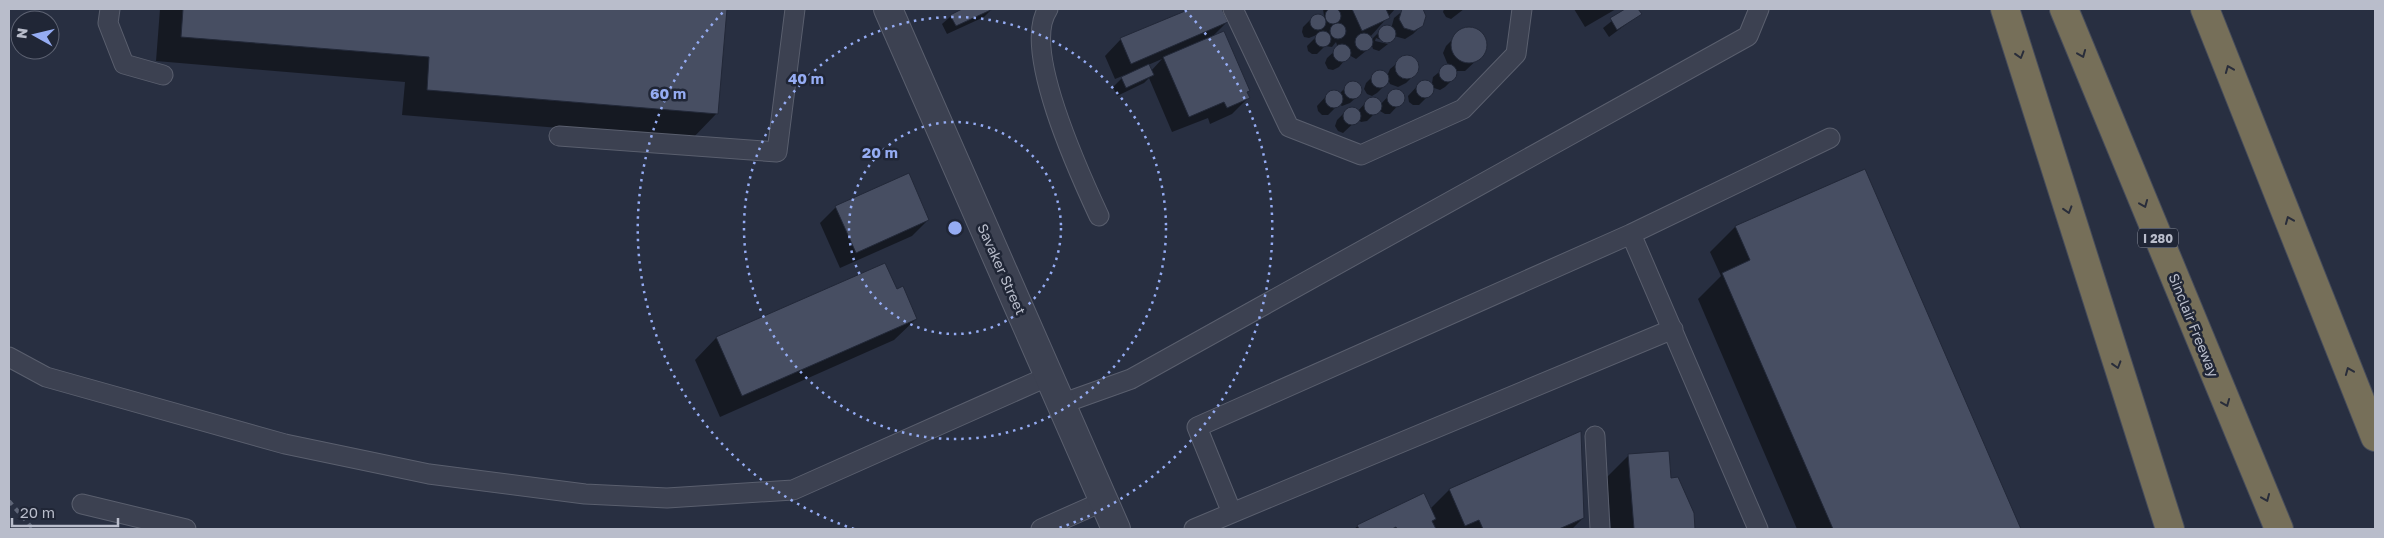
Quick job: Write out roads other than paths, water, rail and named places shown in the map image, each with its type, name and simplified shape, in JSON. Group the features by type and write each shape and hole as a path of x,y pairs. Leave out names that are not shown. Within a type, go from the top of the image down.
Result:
{"highway":[{"path":"2005,9 2166,518"},
{"name":"Sinclair Freeway","path":"2064,9 2279,529"},
{"path":"2205,9 2371,427"}],"street":[{"name":"Savaker Street","path":"888,9 1116,529"}],"lane":[{"path":"110,9 108,23 124,64 163,75"},
{"path":"559,136 777,152 795,9"},
{"path":"1048,9 1043,17 1042,59 1063,136 1099,216"},
{"path":"1233,9 1289,127 1361,155 1463,109 1516,54 1522,9"},
{"path":"1061,404 1131,379 1748,36 1760,9"},
{"path":"1232,513 1197,427 1631,234 1830,138"},
{"path":"1631,234 1758,529"},
{"path":"1194,529 1672,330"},
{"path":"9,357 46,377 285,444 429,474 585,494 667,498 793,490 1049,376"},
{"path":"1595,436 1600,529"},
{"path":"1041,529 1104,501"},
{"path":"82,504 186,529"}],"railway":[{"path":"9,501 33,529"}]}
